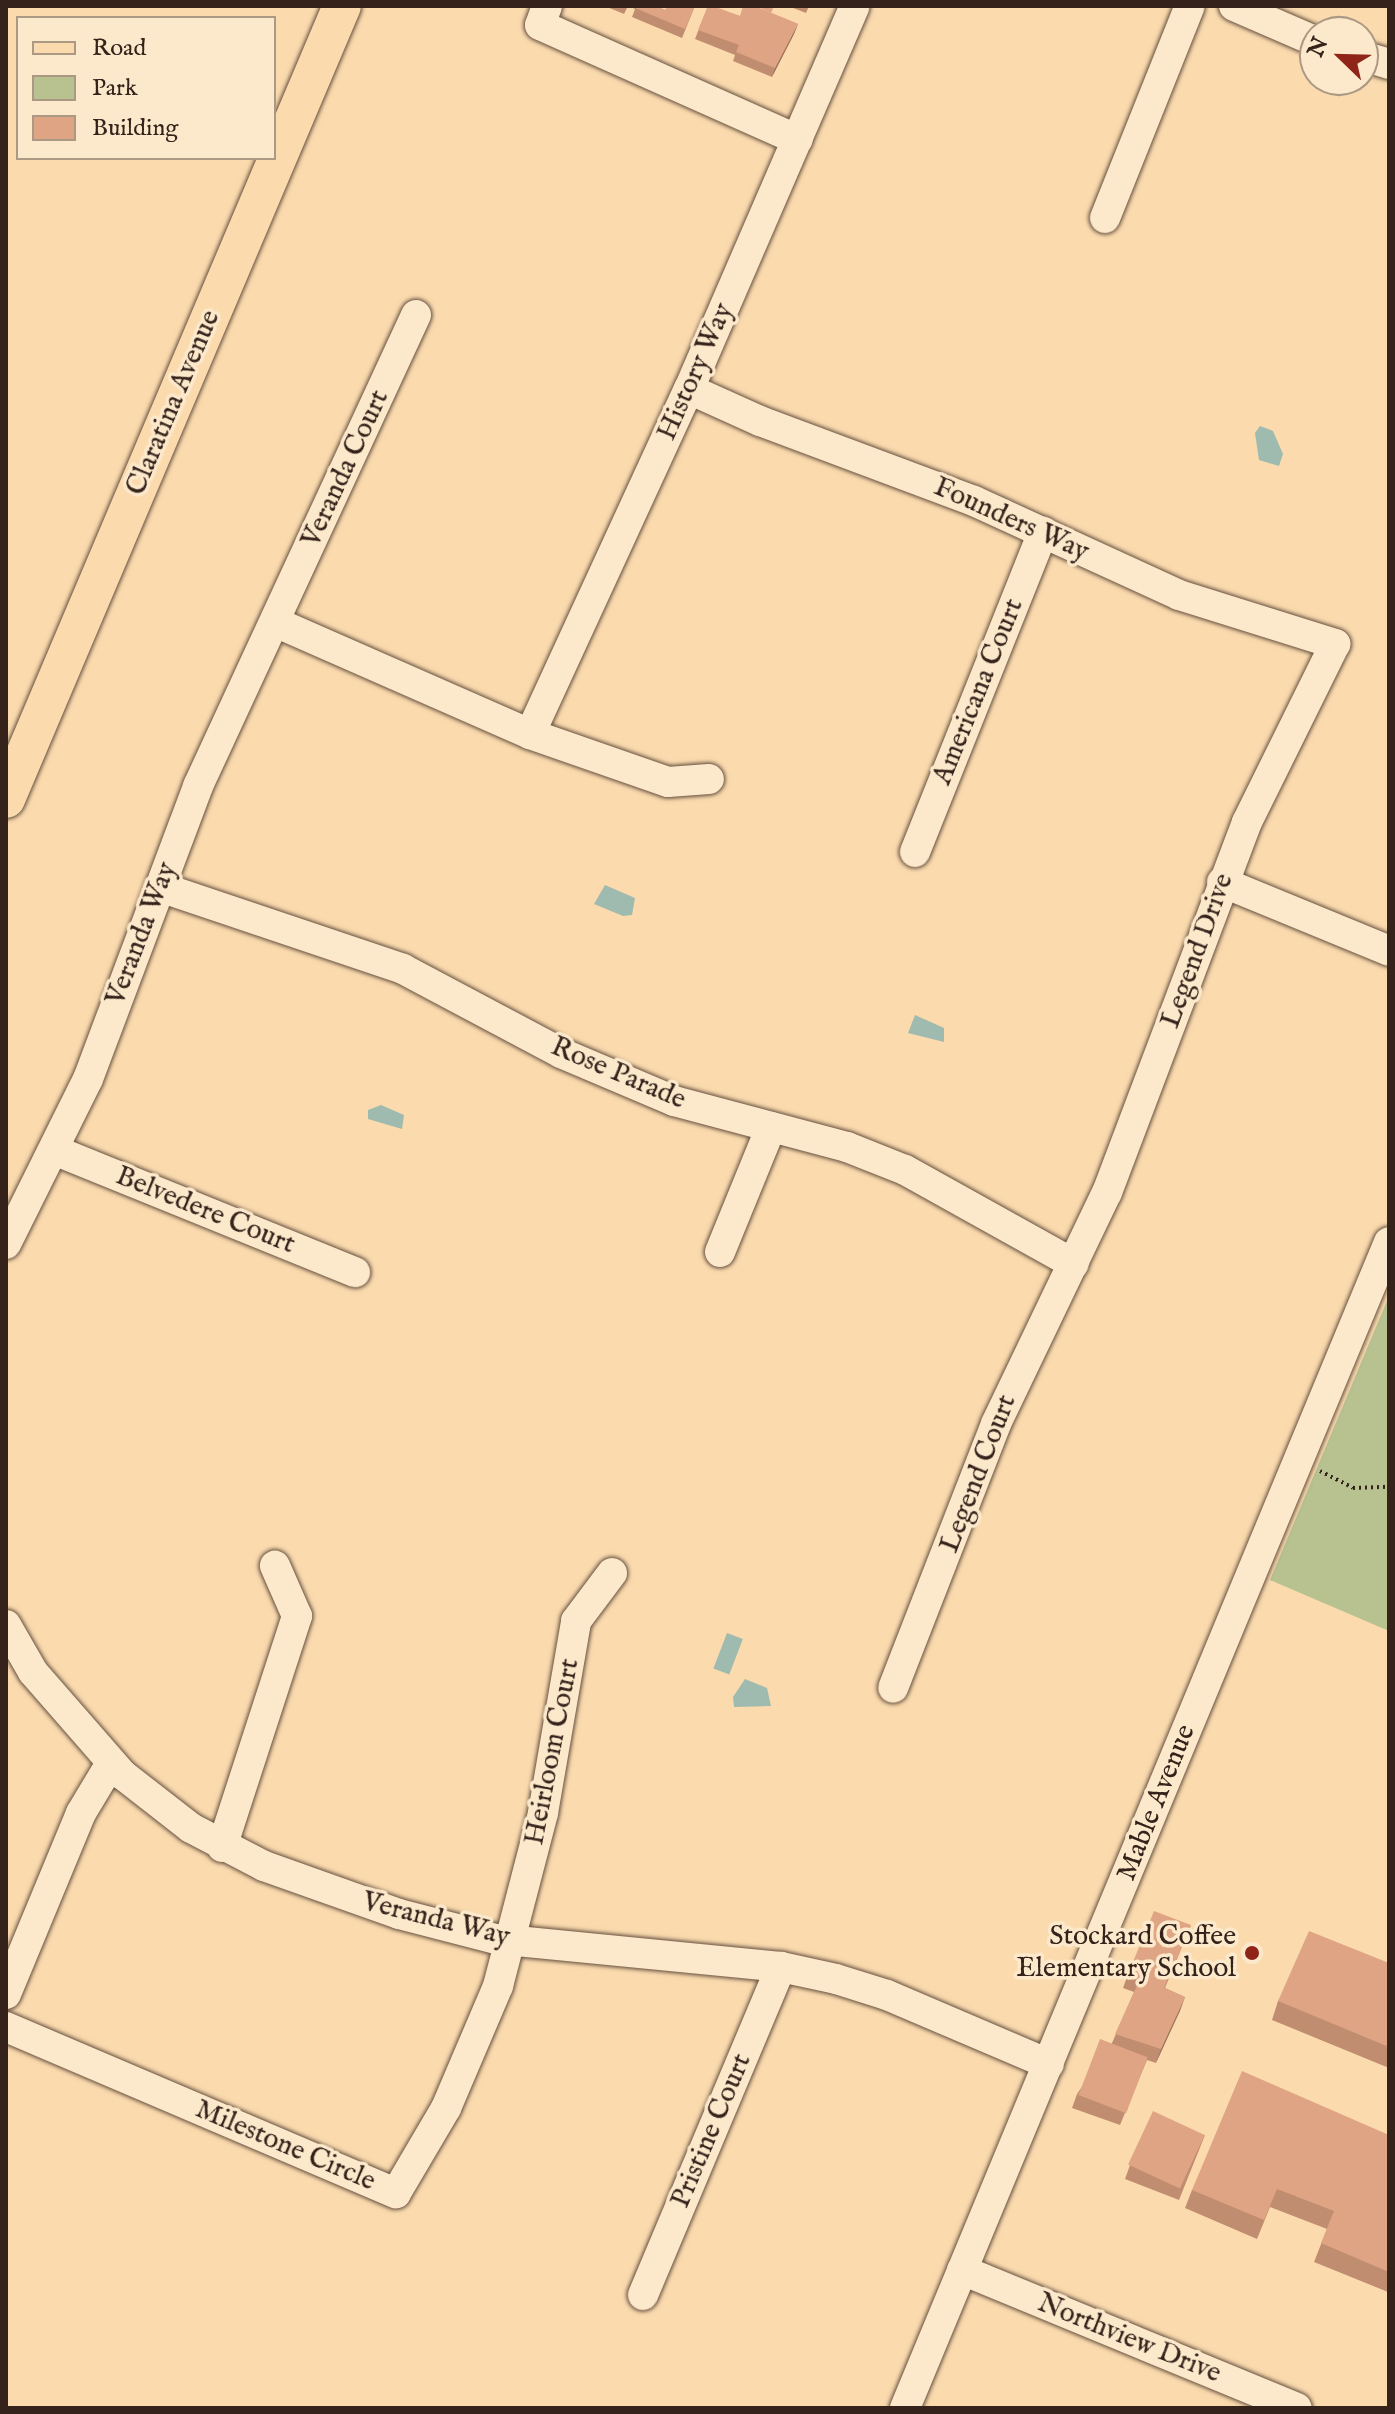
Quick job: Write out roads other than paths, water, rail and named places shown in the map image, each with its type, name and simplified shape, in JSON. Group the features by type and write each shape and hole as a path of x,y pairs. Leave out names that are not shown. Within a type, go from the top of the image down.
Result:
{"main road":[{"name":"Claratina Avenue","path":"6,799 342,6"}],"street":[{"name":"History Way","path":"530,734 689,389 855,6"},
{"path":"1105,218 1190,6"},
{"path":"1234,6 1299,34"},
{"path":"543,16 798,140"},
{"name":"Veranda Court","path":"275,622 416,315"},
{"name":"Founders Way","path":"689,389 1043,532 1179,595 1335,644"},
{"name":"Americana Court","path":"915,852 1043,532"},
{"path":"275,622 530,734 668,782 709,779"},
{"name":"Veranda Way","path":"6,1244 88,1079 198,786 275,622"},
{"name":"Legend Drive","path":"1074,1264 1136,1120 1222,882 1335,644"},
{"path":"1222,882 1389,951"},
{"name":"Rose Parade","path":"160,887 403,969 617,1079 674,1101 771,1127 905,1170 1074,1264"},
{"path":"720,1252 771,1127"},
{"name":"Belvedere Court","path":"54,1150 355,1272"},
{"name":"Mable Avenue","path":"905,2408 1389,1242"},
{"name":"Legend Court","path":"893,1688 996,1424 1074,1264"},
{"path":"222,1847 297,1616 275,1566"},
{"name":"Heirloom Court","path":"512,1941 556,1749 576,1621 612,1573"},
{"name":"Veranda Way","path":"6,1625 33,1672 111,1763 222,1847 345,1896 512,1941 781,1967 887,1995 1049,2064"},
{"path":"6,1994 81,1813 111,1763"},
{"name":"Milestone Circle","path":"6,2027 396,2193 473,2050 512,1941"},
{"name":"Pristine Court","path":"643,2295 781,1967"},
{"name":"Northview Drive","path":"962,2270 1297,2408"}],"place":[{"name":"Stockard Coffee Elementary School","path":"1252,1953"}]}
